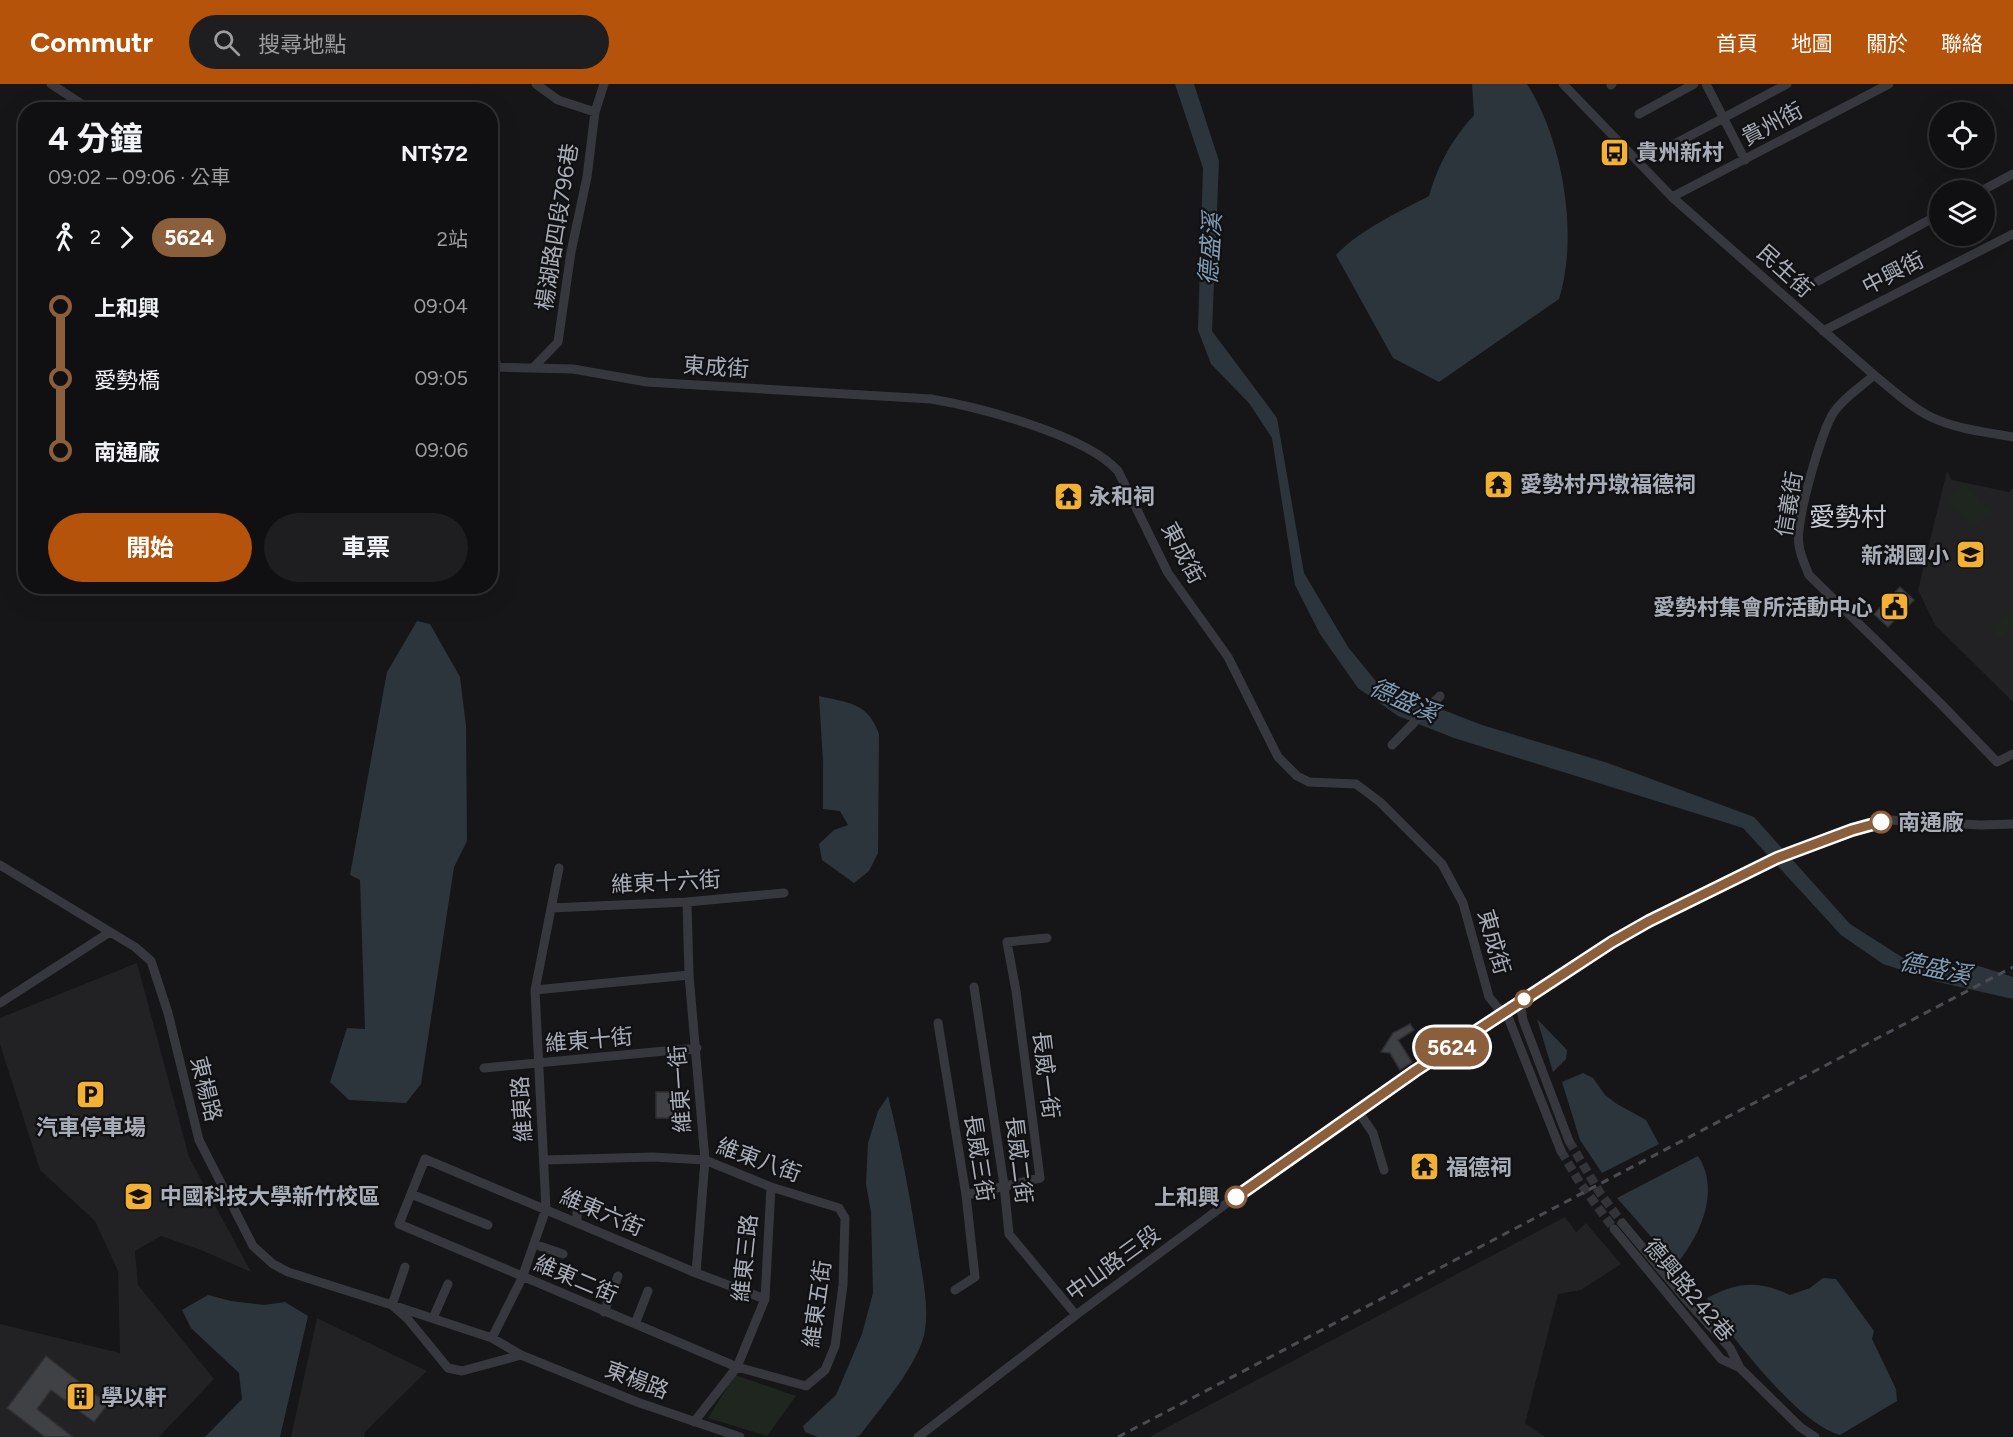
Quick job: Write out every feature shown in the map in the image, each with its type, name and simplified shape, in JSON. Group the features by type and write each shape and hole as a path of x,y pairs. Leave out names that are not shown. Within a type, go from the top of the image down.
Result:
{"street":[{"path":"51,84 79,102"},
{"path":"536,84 558,100 595,112"},
{"name":"楊湖路四段796巷","path":"534,367 558,342 571,252 587,177 595,112 604,84"},
{"name":"民生街","path":"1563,84 1672,197 1874,375 1930,417 1955,426 2013,437"},
{"path":"1639,114 1694,84"},
{"path":"1706,84 1745,160"},
{"path":"1671,146 1787,84"},
{"name":"貴州街","path":"1672,197 1889,84"},
{"path":"1995,184 2013,174"},
{"path":"1818,281 1929,220"},
{"name":"中興街","path":"1823,331 2013,234"},
{"name":"東成街","path":"498,367 573,369 647,382 931,399 965,405 1070,439 1107,458 1118,471 1168,573 1228,657 1278,757 1297,776 1310,782 1356,784 1380,802 1442,864 1463,903 1489,997 1498,1008 1506,1012"},
{"name":"信義街","path":"1874,375 1839,406 1829,421 1802,516 1798,543 1804,563 1809,575 1941,704 1996,762 2013,754"},
{"path":"1392,746 1437,699"},
{"name":"中山路三段","path":"918,1437 1076,1315 1250,1186 1612,942 1765,863 1852,830 1890,820 1981,825 2013,824"},
{"name":"東楊路","path":"0,865 110,932 152,961 168,1013 199,1140 253,1246 273,1264 288,1272 492,1338 521,1355 637,1402 740,1437"},
{"name":"維東路","path":"492,1338 522,1278 546,1209 535,990 559,868"},
{"name":"維東十六街","path":"551,908 687,902 784,893"},
{"name":"維東一街","path":"687,902 689,975 705,1160 696,1273"},
{"path":"0,1003 110,932"},
{"name":"長威一街","path":"966,1195 1040,1178 1016,991 1007,942 1047,938"},
{"path":"535,990 689,975"},
{"name":"長威二街","path":"974,987 1004,1185 1008,1234 1076,1315"},
{"path":"1520,1002 1523,1020 1569,1141"},
{"path":"1506,1012 1561,1151"},
{"name":"長威三街","path":"938,1023 966,1195 975,1277 956,1290"},
{"name":"維東十街","path":"484,1068 697,1048"},
{"path":"1359,1111 1373,1133 1384,1170"},
{"name":"維東八街","path":"545,1160 653,1157 705,1160 771,1186 839,1208 845,1218"},
{"name":"維東二街","path":"424,1159 399,1224 522,1278 737,1367 806,1386"},
{"name":"維東六街","path":"424,1159 696,1273 765,1299"},
{"name":"維東三路","path":"694,1422 737,1367 765,1299 771,1186"},
{"path":"577,1193 577,1222"},
{"path":"411,1194 488,1225"},
{"name":"維東五街","path":"806,1386 825,1370 835,1346 843,1285 845,1218"},
{"name":"德興路242巷","path":"1622,1223 1689,1304 1730,1348 1740,1368 1800,1427 1815,1437"},
{"name":"德興路242巷","path":"1614,1229 1721,1359 1740,1368"},
{"path":"534,1244 563,1254"},
{"path":"392,1305 405,1268"},
{"path":"604,1312 618,1276"},
{"path":"433,1318 448,1284"},
{"path":"635,1324 648,1291"},
{"name":"東楊路","path":"392,1305 407,1318 448,1368 462,1371 521,1355"}],"shaded area":[{"name":"新湖國小","path":"1947,471 1952,480 2009,492 2013,488 2013,702 1935,625 1918,590"},
{"path":"1964,484 1990,512 1973,528 1947,501"},
{"path":"2012,609 2013,627 2000,639 1991,630"},
{"name":"中國科技大學新竹校區","path":"137,963 189,1157 251,1272 201,1250 161,1236 135,1251 138,1285 214,1379 159,1437 0,1437 0,1324 120,1353 118,1271 95,1221 40,1170 0,1044 0,1018"},
{"path":"1565,1217 1576,1232 1586,1223 1621,1264 1581,1290 1558,1294 1525,1423 1545,1437 1149,1437"},
{"path":"317,1318 427,1371 365,1432 364,1437 291,1437"},
{"path":"735,1375 796,1396 767,1436 708,1418"}],"water":[{"name":"德盛溪","path":"1175,84 1194,84 1219,161 1212,331 1277,418 1304,573 1348,647 1379,685 1482,725 1608,763 1754,817 1850,924 1908,961 1979,966 2013,977 2013,999 1938,982 1883,964 1841,935 1743,828 1454,738 1398,716 1358,688 1320,634 1295,585 1272,438 1249,403 1211,364 1198,330 1203,168"},
{"path":"1472,84 1527,84 1540,107 1550,132 1564,188 1568,246 1565,274 1559,299 1439,382 1393,358 1336,255 1368,229 1429,196 1447,153 1474,115"},
{"path":"417,621 430,624 460,677 466,726 467,841 454,867 421,1084 406,1103 349,1100 330,1082 347,1028 365,1029 360,880 350,875 387,672"},
{"path":"819,696 848,703 863,710 874,723 879,734 878,853 869,871 854,883 822,860 819,844 834,830 848,825 840,811 823,809"},
{"path":"1537,1019 1567,1050 1566,1059 1553,1072"},
{"path":"1583,1073 1593,1078 1605,1095 1617,1104 1646,1120 1659,1144 1602,1173 1580,1140 1562,1082"},
{"path":"888,1096 905,1172 923,1279 926,1299 925,1330 922,1342 908,1370 860,1435 856,1437 818,1437 805,1432 803,1426 836,1395 862,1334 873,1293 871,1212 866,1184 868,1143 878,1111"},
{"path":"1698,1156 1705,1170 1708,1184 1705,1213 1693,1241 1676,1265 1617,1198"},
{"path":"1823,1278 1836,1279 1874,1331 1872,1339 1896,1389 1897,1401 1840,1435 1805,1415 1787,1399 1710,1308 1707,1298 1728,1289 1748,1285 1767,1287 1790,1295 1810,1288"},
{"path":"208,1295 231,1301 264,1305 285,1302 308,1316 280,1437 205,1437 242,1399 239,1373 191,1328 182,1310"}],"building":[{"name":"愛勢村集會所活動中心","path":"1900,587 1914,600 1888,627 1874,614"},
{"path":"1410,1024 1414,1030 1398,1040 1412,1062 1400,1070 1390,1053 1381,1052 1393,1033"},
{"path":"656,1092 679,1092 679,1118 656,1118"},
{"name":"學以軒","path":"46,1356 108,1404 94,1422 51,1390 37,1409 73,1437 45,1437 7,1408"}],"tunnel":[{"path":"1569,1141 1600,1193 1622,1223"},
{"path":"1561,1151 1580,1183 1614,1229"}],"railway":[{"path":"1118,1437 2013,967"}],"bus line":[{"name":"5624","path":"1236,1197 1415,1071 1612,942 1649,921 1788,853 1881,822"}],"place":[{"name":"貴州新村","path":"1615,152"},
{"name":"愛勢村丹墩福德祠","path":"1499,484"},
{"name":"永和祠","path":"1068,496"},
{"name":"新湖國小","path":"1970,555"},
{"name":"愛勢村集會所活動中心","path":"1894,607"},
{"name":"南通廠","path":"1881,822"},
{"name":"汽車停車場","path":"91,1095"},
{"name":"福德祠","path":"1425,1167"},
{"name":"中國科技大學新竹校區","path":"139,1196"},
{"name":"上和興","path":"1236,1197"},
{"name":"學以軒","path":"80,1397"}],"district":[{"name":"愛勢村","path":"1848,517"}]}
